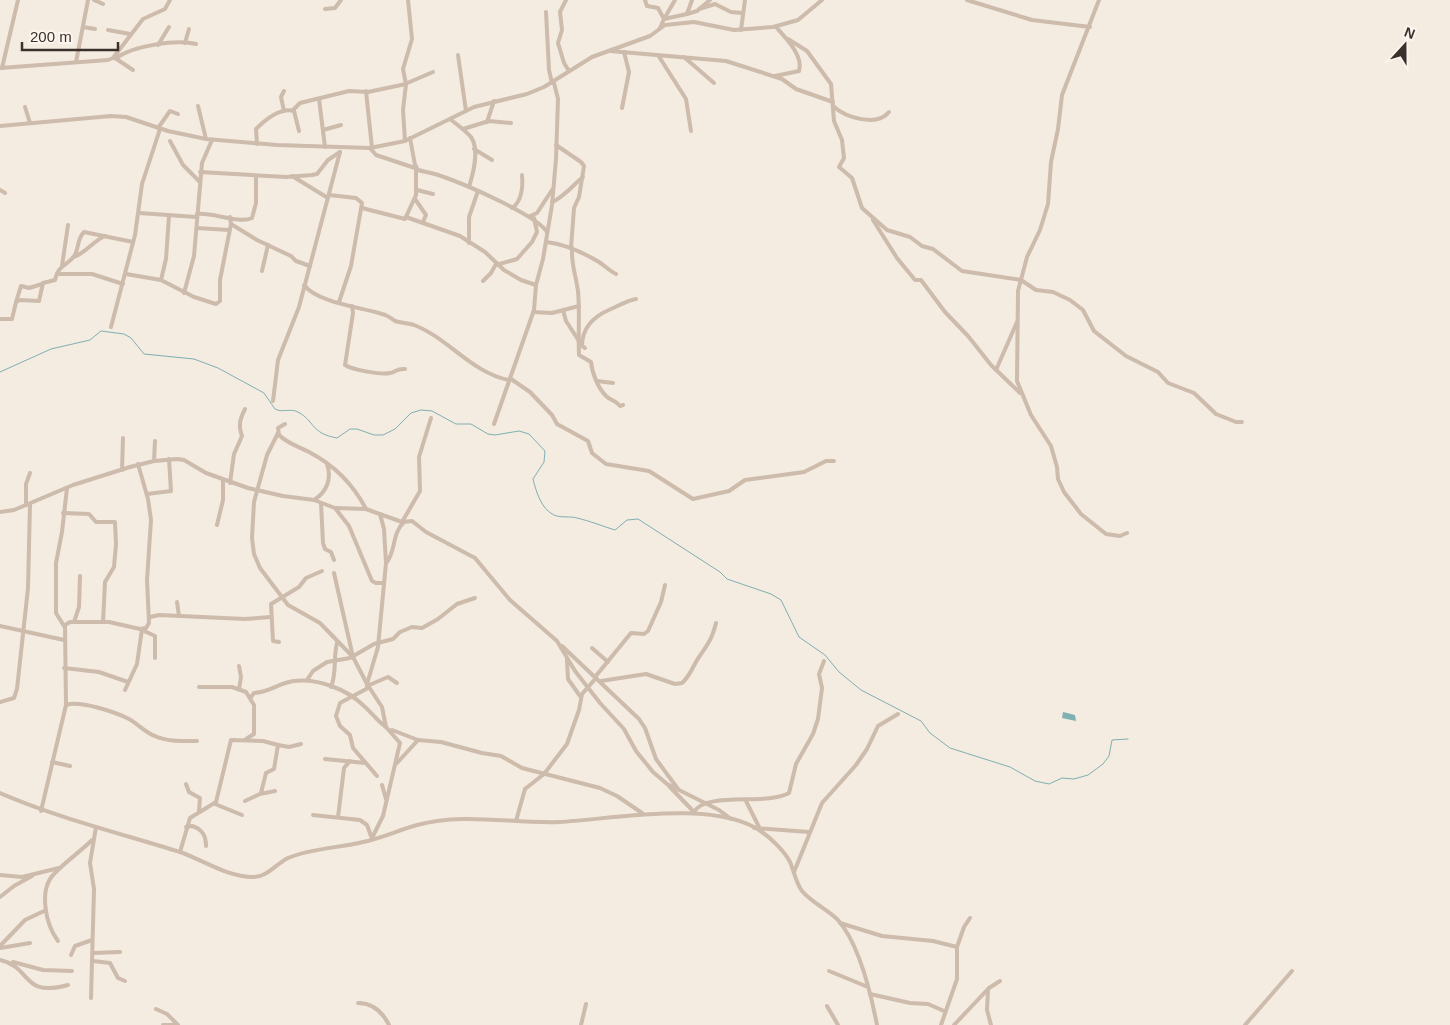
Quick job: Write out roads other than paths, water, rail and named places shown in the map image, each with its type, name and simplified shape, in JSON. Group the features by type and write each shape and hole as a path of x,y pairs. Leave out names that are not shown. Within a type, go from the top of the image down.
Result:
{"street":[{"path":"18,0 1,68 108,60 130,51 158,45 196,44"},
{"path":"76,62 88,0"},
{"path":"94,0 103,4"},
{"path":"115,58 130,34 143,19 165,9 170,0"},
{"path":"325,8 335,8 341,0"},
{"path":"405,141 403,110 404,64 412,39 408,0"},
{"path":"566,0 560,12 562,30 558,43 564,63 569,71"},
{"path":"645,0 647,6 658,8 664,19"},
{"path":"660,28 675,0"},
{"path":"687,14 692,0"},
{"path":"700,9 710,0"},
{"path":"741,30 745,0"},
{"path":"0,126 111,116 126,117 159,128 212,140 257,144 371,148 405,141 466,110 494,101 527,94 553,83 569,71 607,51 650,36 668,24 694,22 741,30 776,27 798,20 822,0"},
{"path":"967,0 1032,20 1090,28"},
{"path":"1099,0 1090,28 1062,95 1058,129 1051,162 1048,204 1040,230 1027,258 1018,291 1017,381 1036,424 1051,446 1059,484 1078,511 1106,534 1118,536 1127,533"},
{"path":"664,19 687,14 714,4 731,12 742,13"},
{"path":"494,424 533,312 536,285 548,232 552,202 558,99 548,70 546,12"},
{"path":"83,27 95,29"},
{"path":"158,45 169,27"},
{"path":"776,27 788,39 807,51 831,84 834,122 842,140 844,158 839,167 851,176 860,206 870,215 892,232 910,237 922,246 934,250 962,271 1021,280 1036,290 1053,292 1070,300 1083,310 1094,331 1126,356 1158,372 1166,382 1194,393 1216,414 1236,422 1242,422"},
{"path":"185,43 189,29"},
{"path":"108,30 130,34"},
{"path":"775,76 799,71 801,62 788,39"},
{"path":"607,51 726,61 775,76 788,82 796,89 833,104 840,111 865,120 884,117 889,112"},
{"path":"622,108 629,72 624,52"},
{"path":"458,54 466,110"},
{"path":"658,55 686,99 691,131"},
{"path":"684,57 714,83"},
{"path":"115,58 134,70"},
{"path":"257,144 256,129 271,116 293,110 300,103 349,91 366,91 405,84 434,72"},
{"path":"284,91 281,96 284,111"},
{"path":"366,91 371,148 376,155 415,167 421,171 439,175 478,191 543,224 548,232"},
{"path":"319,98 325,147"},
{"path":"487,122 494,101"},
{"path":"198,106 206,139"},
{"path":"25,107 30,123"},
{"path":"293,110 299,131"},
{"path":"111,327 133,242 142,184 159,128 170,111 178,114"},
{"path":"450,118 472,140 474,167 469,187"},
{"path":"463,129 487,122 511,122"},
{"path":"323,130 341,125"},
{"path":"406,217 415,199 417,190 410,138"},
{"path":"184,293 194,256 200,172 203,158 212,140"},
{"path":"170,141 183,165 199,181"},
{"path":"556,146 581,162 584,166 574,208 571,248 571,260 577,286 580,316 579,355 591,362 592,372 606,396 620,406 623,405"},
{"path":"200,172 256,176 317,174 328,160 344,148"},
{"path":"474,148 492,160"},
{"path":"273,401 277,366 299,307 340,152"},
{"path":"512,208 516,206 523,188 522,175"},
{"path":"138,213 169,216 230,217 243,220 252,218 256,203 256,176"},
{"path":"292,176 328,196 359,199 362,203 351,266 339,302"},
{"path":"552,202 561,198 583,176"},
{"path":"531,218 537,213 553,188"},
{"path":"0,190 5,193"},
{"path":"417,190 433,194"},
{"path":"470,243 469,217 478,191"},
{"path":"415,199 426,214 423,222"},
{"path":"362,208 395,217 406,217 456,234 485,252 496,264 516,278 536,285"},
{"path":"870,215 897,258 915,280 921,281 945,312 996,370 1022,395"},
{"path":"161,280 166,259 169,216"},
{"path":"126,274 161,280 184,293 212,305 218,303 220,280 231,224 230,217"},
{"path":"482,281 492,273 496,264 519,257 532,242 536,232 531,218"},
{"path":"231,224 291,256 296,261 310,266"},
{"path":"62,266 68,226"},
{"path":"196,228 229,230"},
{"path":"73,257 83,233 133,242"},
{"path":"0,319 12,319 21,286 29,288 55,280 56,274 62,266 73,257 88,250 97,239 104,236"},
{"path":"546,242 571,248 599,262 616,274"},
{"path":"262,271 268,245"},
{"path":"56,274 96,275 123,284"},
{"path":"16,302 21,299 38,302 42,284"},
{"path":"304,284 310,292 416,326 438,338 448,348 473,364 499,378 510,379 530,392 552,415 558,425 575,432 580,438 588,442 592,453 606,464 649,470 693,499 729,491 745,480 804,472 826,461 834,461"},
{"path":"585,348 582,346 583,335 589,325 603,311 624,301 636,299"},
{"path":"352,306 353,312 345,365 361,371 388,373 398,368 405,369"},
{"path":"533,312 563,310 579,306"},
{"path":"563,310 566,321 579,341"},
{"path":"580,316 589,325"},
{"path":"996,370 1018,320"},
{"path":"597,381 613,383"},
{"path":"230,483 233,456 242,436 239,429 240,421 245,409"},
{"path":"386,563 391,556 397,530 420,491 419,457 431,418"},
{"path":"285,424 278,428 278,434 267,455 253,505 253,551 260,568 290,607 318,622 353,657"},
{"path":"278,434 287,442 317,456 354,487 366,509"},
{"path":"122,470 123,438"},
{"path":"154,461 155,441"},
{"path":"146,494 171,490 170,459"},
{"path":"0,512 14,510 67,488 138,464 170,459 184,460 206,473 230,483 283,496 314,500 335,508 366,509 403,522 412,521 426,532 475,558 510,600 623,702 643,724 656,759 678,789"},
{"path":"138,464 151,520 147,578 150,617 148,626 142,629"},
{"path":"314,500 323,493 327,485 329,472 327,464"},
{"path":"0,702 14,698 16,693 28,588 28,504 26,484 30,472"},
{"path":"217,525 223,500 223,480"},
{"path":"41,811 66,705 64,626 56,614 55,594 56,554 62,532 67,488"},
{"path":"321,503 323,543 325,548 331,552 334,560"},
{"path":"335,508 349,526 372,581 376,584 384,583"},
{"path":"63,513 92,514 96,522 115,522 114,567 105,582 103,622"},
{"path":"367,686 378,644 386,563 384,529 380,514"},
{"path":"279,642 273,641 271,604 299,587 306,578 322,571"},
{"path":"334,573 353,657 367,686 382,707 388,728 400,743"},
{"path":"74,622 77,616 80,576"},
{"path":"516,821 525,789 544,774 567,744 580,707 581,697 586,687 596,678 631,633 644,634 648,631 659,608 665,584"},
{"path":"307,680 313,671 334,659 353,657 412,627 422,628 438,619 457,604 475,598"},
{"path":"177,602 179,616"},
{"path":"150,617 179,616 248,619 271,617"},
{"path":"64,626 67,622 103,622 142,629 155,636 155,658"},
{"path":"596,678 606,681 646,674 676,684 682,683 692,672 698,658 709,645 716,623"},
{"path":"0,626 64,640"},
{"path":"125,690 137,664 142,629"},
{"path":"557,641 586,687 624,729 648,768 667,784 676,796 695,814"},
{"path":"331,687 335,676 334,659 337,643"},
{"path":"592,648 608,662"},
{"path":"568,658 566,674 581,697"},
{"path":"695,814 705,803 746,801 782,796 790,791 796,764 814,734 818,719 822,688 819,674 824,661"},
{"path":"239,666 241,677 239,688"},
{"path":"64,668 99,672 128,682"},
{"path":"377,776 353,748 350,735 340,726 336,716 338,706 367,686 388,677 397,683"},
{"path":"251,697 254,693 266,693 289,682 307,680 320,682 363,704 375,719 388,728 418,740 441,742 501,756 515,765 600,788 618,796 644,814"},
{"path":"199,687 239,688 251,697 255,708 254,734 244,740"},
{"path":"66,705 73,704 105,710 129,719 154,736 164,739 197,741"},
{"path":"794,872 819,808 828,795 856,765 867,749 876,728 898,714"},
{"path":"371,838 383,816 403,734"},
{"path":"215,804 230,742 234,739 267,741 289,747 301,744"},
{"path":"395,765 418,740"},
{"path":"261,793 266,773 274,769 278,745"},
{"path":"325,759 365,762"},
{"path":"338,817 344,768 350,761"},
{"path":"52,762 70,766"},
{"path":"186,784 189,792 200,798 199,811"},
{"path":"667,784 705,803 733,820 762,832 784,854 802,891 840,923 848,935 868,987 877,1025"},
{"path":"382,785 386,802"},
{"path":"245,801 261,793 276,791"},
{"path":"0,793 41,811 180,852 224,870 253,877 262,875 280,862 304,853 371,838 416,825 459,818 559,822 644,814 695,814 733,820"},
{"path":"746,801 759,828"},
{"path":"180,852 190,818 199,811 215,804 242,815"},
{"path":"313,815 364,822 371,838"},
{"path":"186,827 192,826 201,830 206,839 206,846"},
{"path":"91,998 94,889 90,863 96,827"},
{"path":"754,828 809,832"},
{"path":"58,940 44,911 48,883 54,874 93,839"},
{"path":"0,875 22,877 64,866"},
{"path":"0,897 14,886 34,875"},
{"path":"0,948 25,920 44,911"},
{"path":"941,1025 944,1011 957,979 957,947 964,927 970,918"},
{"path":"840,923 882,936 933,940 957,947"},
{"path":"71,955 75,946 92,940"},
{"path":"0,948 30,943"},
{"path":"93,952 120,952"},
{"path":"0,960 43,970 72,971"},
{"path":"93,961 110,963 118,978 125,981"},
{"path":"12,962 33,984 49,989 68,985"},
{"path":"829,971 868,987"},
{"path":"1245,1025 1292,971"},
{"path":"954,1025 988,990 1000,981"},
{"path":"988,990 987,1010 990,1024"},
{"path":"870,994 910,1003 928,1004 944,1011"},
{"path":"358,1003 368,1004 381,1012 389,1025"},
{"path":"580,1025 586,1004"},
{"path":"827,1006 838,1025"},
{"path":"156,1009 167,1014 178,1025"},
{"path":"163,1025 174,1025"}],"water":[{"path":"1063,712 1075,715 1076,721 1062,718"}],"waterway":[{"path":"0,372 51,349 90,340 101,331 124,334 131,338 144,354 194,359 218,368 264,393 275,409 298,412 317,430 328,436 337,438 350,429 357,429 374,435 383,435 395,429 411,413 421,410 432,411 456,424 471,424 488,434 495,435 519,431 529,434 545,451 544,462 533,479 540,499 549,512 556,516 577,518 615,530 627,520 638,519 720,572 727,579 771,594 781,600 799,637 825,655 839,672 861,690 921,721 930,733 950,748 1010,767 1035,781 1049,784 1062,778 1074,779 1088,775 1103,764 1109,756 1112,740 1128,739"}]}
